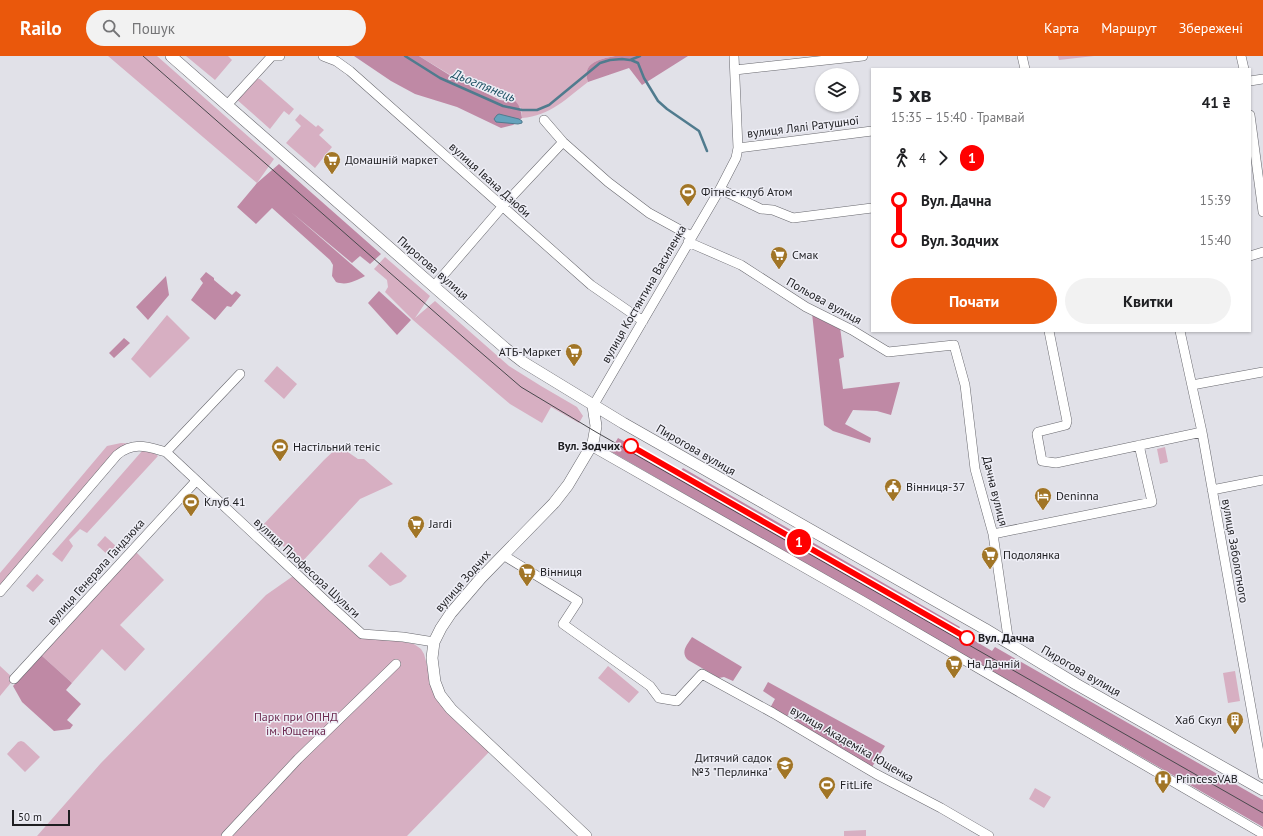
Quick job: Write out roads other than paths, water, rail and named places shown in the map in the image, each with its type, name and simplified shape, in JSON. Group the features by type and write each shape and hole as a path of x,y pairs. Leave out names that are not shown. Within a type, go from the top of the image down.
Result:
{"main road":[{"name":"Пирогова вулиця","path":"171,56 505,348 523,362 593,406 1263,790"},
{"name":"вулиця Зодчих","path":"586,836 451,709 440,695 435,682 432,658 434,642 451,613 503,555 554,503 576,473 591,446 596,432 596,420 593,406"}],"street":[{"path":"228,105 270,56 280,56"},
{"name":"вулиця Івана Дзюби","path":"323,56 336,61 350,71 591,285 643,321"},
{"name":"вулиця Костянтина Василенка","path":"593,406 689,239 720,189 736,158 738,148 734,56"},
{"path":"735,70 863,56"},
{"path":"1022,56 1025,68"},
{"path":"1241,56 1244,68"},
{"path":"1251,81 1263,79"},
{"name":"Польова вулиця","path":"544,120 563,142 608,182 648,213 689,239 740,265 806,307 852,330 888,352 954,345"},
{"path":"1251,122 1263,212"},
{"name":"вулиця Лялі Ратушної","path":"738,148 871,131"},
{"path":"434,286 502,207 563,142"},
{"path":"720,189 761,209 772,210 793,218 871,208"},
{"path":"1251,256 1263,252"},
{"path":"1049,332 1067,421 1066,425 1038,432 1037,434 1042,461 1056,463 1202,432"},
{"name":"вулиця Заболотного","path":"1180,332 1202,432 1263,775"},
{"name":"Дачна вулиця","path":"954,345 965,386 975,468 993,534 1009,644"},
{"path":"1192,385 1263,372"},
{"path":"0,592 121,452 129,448 142,446 166,452 240,374"},
{"path":"993,534 1152,502 1140,445"},
{"path":"591,446 861,600 1263,834"},
{"name":"вулиця Професора Шульги","path":"166,452 362,634 403,637 434,642"},
{"path":"1212,490 1263,480"},
{"name":"вулиця Генерала Гандзюка","path":"14,679 196,481"},
{"name":"вулиця Академіка Ющенка","path":"503,555 578,601 563,624 650,686 659,698 677,700 702,674 773,713 876,774 941,808 989,836"},
{"path":"226,836 298,759 396,664"},
{"path":"1254,722 1263,720"}],"water":[{"path":"499,114 519,119 522,123 496,122 494,119"}],"waterway":[{"name":"Дьогтянець","path":"405,56 440,78 503,106 522,110 537,110 549,105 600,63 610,60 630,60 640,56"},
{"path":"631,60 638,63 644,78 658,101 699,131 707,151"}],"tram line":[{"path":"143,56 521,387 596,432 1263,813"},
{"name":"1","path":"631,446 967,638"}],"place":[{"name":"Домашній маркет","path":"332,175"},
{"name":"Фітнес-клуб Атом","path":"688,207"},
{"name":"Смак","path":"779,270"},
{"name":"АТБ-Маркет","path":"574,367"},
{"name":"Вул. Зодчих","path":"631,446"},
{"name":"Настільний теніс","path":"280,462"},
{"name":"Вінниця-37","path":"893,502"},
{"name":"Deninna","path":"1043,511"},
{"name":"Клуб 41","path":"191,517"},
{"name":"Jardi","path":"416,539"},
{"name":"Подолянка","path":"990,570"},
{"name":"Вінниця","path":"527,587"},
{"name":"Вул. Дачна","path":"967,638"},
{"name":"На Дачній","path":"954,679"},
{"name":"Хаб Скул","path":"1235,735"},
{"name":"Дитячий садок №3 \"Перлинка\"","path":"785,780"},
{"name":"PrincessVAB","path":"1163,794"},
{"name":"FitLife","path":"827,800"}],"park label":[{"name":"Парк при ОПНД ім. Ющенка","path":"296,724"}]}
